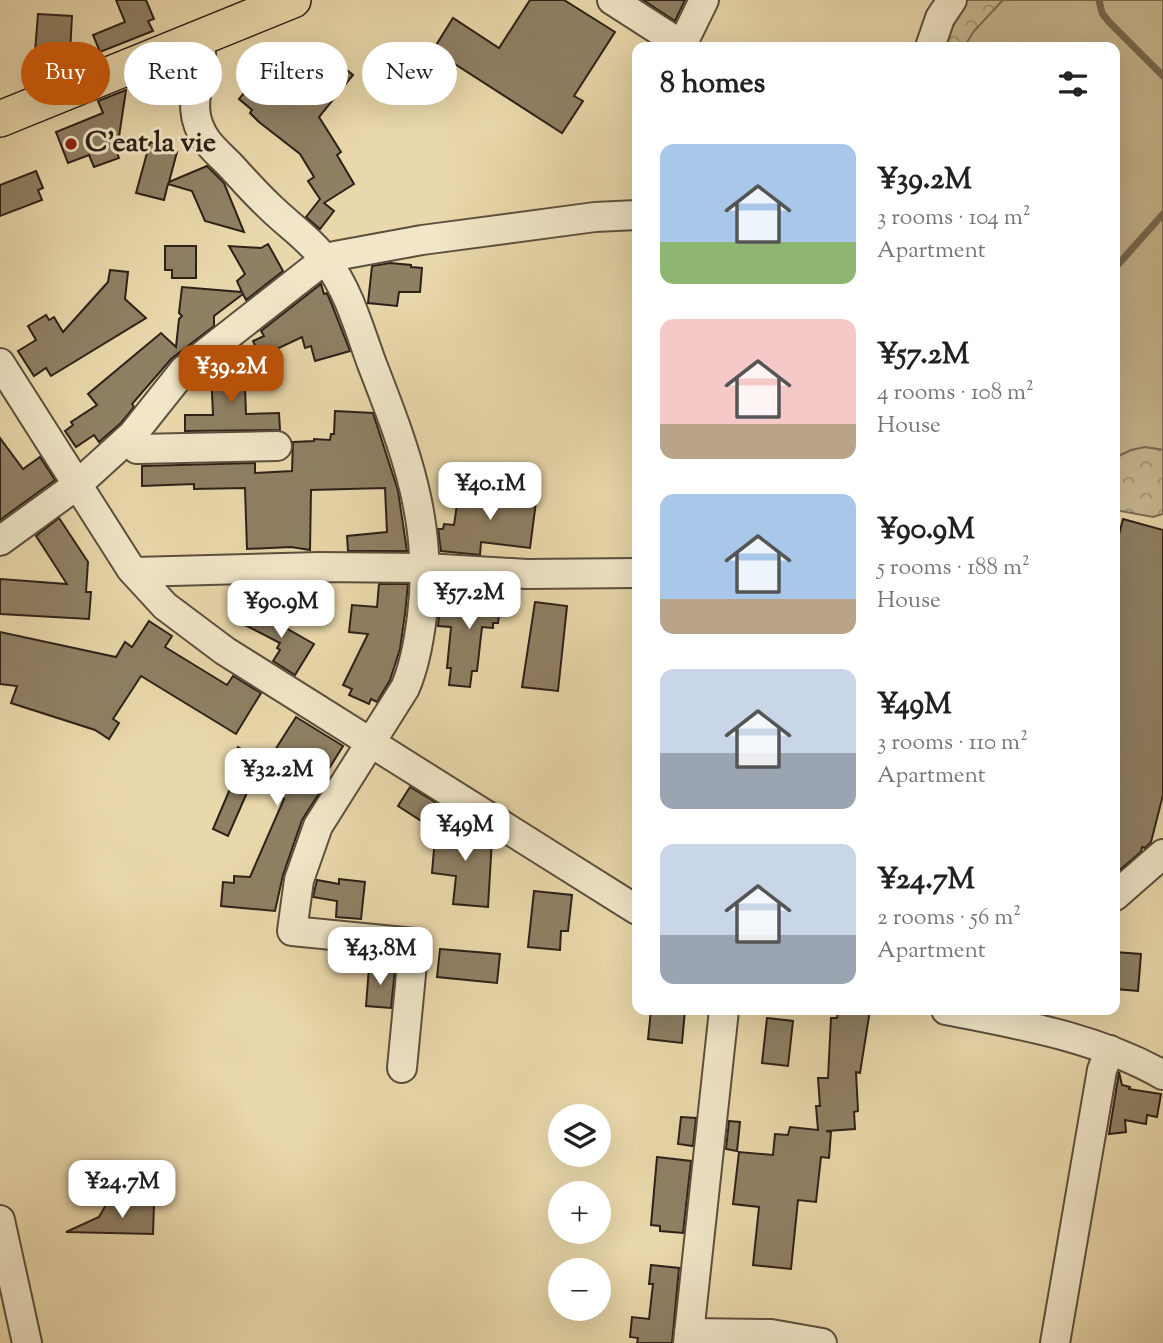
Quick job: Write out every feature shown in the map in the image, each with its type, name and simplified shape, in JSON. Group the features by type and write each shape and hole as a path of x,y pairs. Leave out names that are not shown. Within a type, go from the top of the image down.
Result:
{"main road":[{"path":"0,120 293,0"}],"street":[{"path":"612,0 678,42"},
{"path":"686,42 704,0"},
{"path":"932,42 940,18 952,0"},
{"path":"198,39 203,56 194,104 198,124 207,141 269,206 327,261 344,290 406,452 421,511 425,568 420,632 411,676 318,826 299,880 292,931 414,943 402,1068"},
{"path":"0,541 77,485 127,440 184,370 314,268 335,256 422,240 595,217 632,215"},
{"path":"0,363 134,572 165,606 225,651 632,907"},
{"path":"127,440 137,449 277,446"},
{"path":"134,572 319,567 425,568 534,575 632,573"},
{"path":"1120,892 1163,853"},
{"path":"723,1015 688,1338 771,1334 822,1343"},
{"path":"998,1015 1040,1019 1073,1037 1110,1050 1163,1075"},
{"path":"1055,1343 1102,1070 1110,1050"},
{"path":"0,1220 27,1343"}],"green space":[{"path":"965,0 1163,0 1163,450 1138,449 1120,455 1120,42 942,42"},
{"path":"965,0 1003,0 967,42 942,42"},
{"path":"1145,447 1163,450 1163,514 1153,517 1120,511 1120,456"}],"building":[{"path":"116,0 146,0 154,19 148,21 153,31 110,48 110,42 96,42 93,35 125,22"},
{"path":"530,0 564,0 615,32 574,96 583,101 562,133 457,65 457,42 438,42 453,18 499,48"},
{"path":"643,0 685,0 675,21"},
{"path":"38,14 72,16 71,42 36,42"},
{"path":"124,91 117,150 110,135 119,158 94,167 89,155 68,163 56,132 103,113 100,105 110,105 110,96"},
{"path":"246,105 329,105 319,117 341,152 337,155 354,184 324,203 334,211 320,229 306,217 320,199 308,181 314,177 300,154 259,122 250,113 252,110"},
{"path":"150,142 177,152 169,182 207,166 224,183 244,232 205,221 192,191 168,184 164,200 136,193"},
{"path":"36,171 43,188 38,190 42,200 0,216 0,185"},
{"path":"268,244 283,271 246,300 243,294 214,316 214,326 171,359 132,404 134,407 121,423 99,442 94,435 76,447 65,431 73,425 71,422 97,405 88,394 161,333 176,347 179,319 182,316 179,313 182,287 242,292 237,281 245,274 229,246 261,248"},
{"path":"165,246 196,246 196,278 172,278 172,270 165,270"},
{"path":"390,263 422,268 420,292 399,292 397,306 368,303 372,266"},
{"path":"110,270 128,272 125,299 146,318 51,376 46,368 34,376 18,351 36,340 28,326 46,315 49,320 54,317 63,332 108,282"},
{"path":"321,284 350,351 315,361 311,346 305,348 302,337 260,357 253,341 264,336 261,331"},
{"path":"244,363 246,414 279,413 280,430 185,431 185,415 213,415 211,370 219,364"},
{"path":"335,411 373,413 398,491 407,551 348,551 347,536 387,532 385,488 311,490 310,550 291,547 247,549 245,488 194,489 194,484 142,486 142,466 255,463 255,473 292,471 293,442 330,440 331,434 334,434"},
{"path":"0,438 23,469 40,457 55,480 0,520"},
{"path":"504,489 537,494 530,548 481,542 480,555 441,551 438,529 443,529 444,524 454,525 459,491 503,497"},
{"path":"59,518 88,562 86,592 91,592 89,619 0,614 0,579 67,584 36,536"},
{"path":"1123,519 1163,530 1163,795 1151,842 1145,848 1142,847 1141,852 1120,870 1120,531"},
{"path":"379,584 408,584 400,649 390,680 377,702 371,699 369,704 349,695 352,689 343,685 368,634 349,632 352,605 377,607"},
{"path":"467,587 499,589 498,599 501,599 498,623 493,623 493,628 482,627 477,671 472,671 470,687 449,685 451,668 447,668 451,627 438,626 440,604 465,607"},
{"path":"535,602 567,606 558,691 522,687"},
{"path":"249,607 314,644 295,675 273,661 280,650 277,648 280,643 241,623"},
{"path":"149,621 172,636 165,647 227,685 233,676 261,693 236,734 141,676 113,719 119,723 109,739 95,730 11,703 17,686 0,684 0,632 116,657 125,642 132,647"},
{"path":"296,717 343,746 325,775 329,778 302,820 283,875 275,911 221,906 223,882 234,883 234,876 250,877 284,799 253,779 228,836 213,829 238,770 228,763 238,747 266,764"},
{"path":"410,787 435,802 423,822 398,806"},
{"path":"436,826 479,830 492,839 488,907 453,904 456,876 432,873"},
{"path":"339,879 365,882 361,919 336,917 337,901 313,897 317,880 339,884"},
{"path":"534,891 572,895 568,931 561,931 560,950 528,947"},
{"path":"440,949 500,954 497,983 437,977"},
{"path":"1120,952 1141,954 1138,991 1120,989"},
{"path":"369,967 395,969 391,1008 366,1006"},
{"path":"650,1015 685,1015 682,1043 648,1039"},
{"path":"837,1015 869,1015 860,1073 856,1072 858,1111 854,1112 855,1129 826,1131 831,1132 829,1158 821,1157 816,1202 798,1200 791,1269 753,1265 759,1207 733,1204 739,1152 773,1155 775,1134 788,1135 790,1127 818,1130 818,1078 828,1078 831,1018 837,1018"},
{"path":"767,1018 793,1021 788,1066 762,1063"},
{"path":"1119,1072 1122,1085 1130,1087 1129,1089 1161,1094 1157,1117 1147,1115 1146,1124 1125,1120 1126,1132 1109,1134"},
{"path":"681,1117 696,1118 693,1146 678,1144"},
{"path":"729,1121 740,1122 737,1151 726,1149"},
{"path":"657,1157 691,1161 683,1233 660,1231 660,1226 651,1225"},
{"path":"107,1203 154,1204 153,1234 66,1232 99,1217"},
{"path":"651,1265 679,1268 672,1343 637,1343 638,1338 630,1337 632,1317 649,1319 653,1284 649,1284"}],"waterway":[{"path":"1099,0 1102,13 1109,22 1163,76"},
{"path":"1120,262 1163,214"}],"place":[{"name":"C'eat la vie","path":"71,144"}]}
